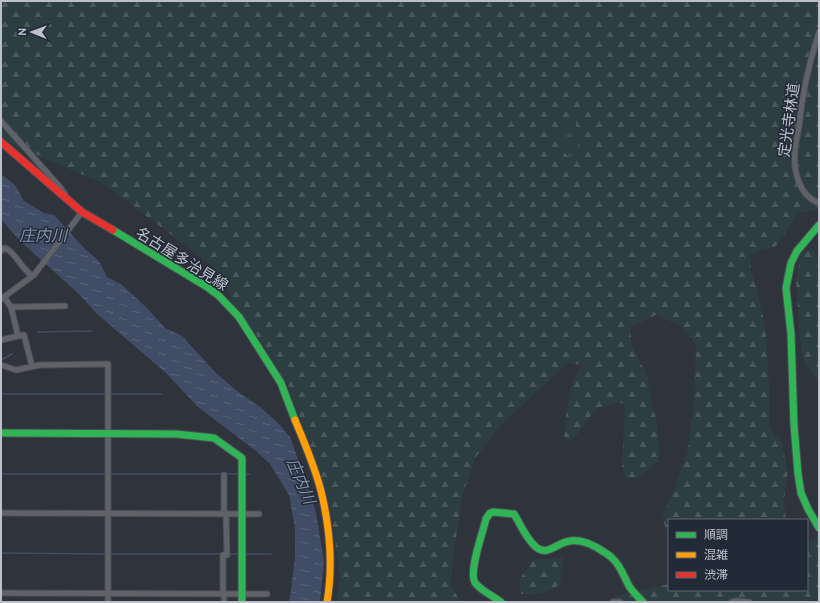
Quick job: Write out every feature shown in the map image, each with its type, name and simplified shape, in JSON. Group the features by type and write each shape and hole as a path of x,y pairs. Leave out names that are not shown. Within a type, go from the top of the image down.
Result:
{"street":[{"name":"定光寺林道","path":"819,32 802,94 799,129 794,152 795,170 800,186 805,193 819,203"},
{"path":"1,122 60,187 70,202"},
{"name":"名古屋多治見線","path":"1,142 82,212 207,287 231,307 239,317 280,383 314,468 322,495 330,544 329,590 327,602"},
{"path":"18,336 11,307 2,298 34,275 82,212"},
{"path":"819,225 797,251 791,263 786,288 791,334 794,425 798,474 801,493 819,528"},
{"path":"1,250 5,248 11,250 22,267 29,273"},
{"path":"11,307 65,306"},
{"path":"1,340 24,335 32,366"},
{"path":"1,365 16,370 40,365 108,364 108,602"},
{"path":"1,433 176,434 214,438 242,458 242,602"},
{"path":"224,475 227,554 223,554 224,602"},
{"path":"502,602 475,584 472,578 474,563 486,519 490,513 493,512 514,514 531,542 538,549 546,551 569,541 576,540 608,554 616,560 630,587 643,602"},
{"path":"1,514 259,514"},
{"path":"1,593 267,594"},
{"path":"613,602 620,602"},
{"path":"732,602 749,602"}],"green space":[{"path":"1,1 819,1 819,210 799,213 776,246 751,254 751,270 761,304 766,333 769,385 769,427 782,444 788,471 784,500 786,519 668,519 668,535 666,533 663,515 675,488 689,444 694,397 696,345 681,326 656,315 630,327 632,346 647,375 653,410 656,418 659,461 638,478 626,478 622,467 625,405 619,402 596,409 572,441 564,439 570,391 577,373 583,365 567,363 500,426 476,457 462,496 453,557 451,585 460,602 336,602 340,580 327,494 287,383 250,325 232,303 225,280 206,261 104,184 10,143 1,135"},
{"path":"573,121 576,121 576,138 583,151 580,157 573,160 566,155 560,142 562,137 556,133 556,131 568,129"},
{"path":"811,248 817,255 817,271 819,273 819,382 806,365 801,350 796,282 801,253"},
{"path":"819,531 819,599 791,602 608,602 616,596 668,584 668,591 808,591 808,540 814,542"},
{"path":"563,558 560,585 540,594 521,594 519,580 534,559"}],"water":[{"name":"庄内川","path":"1,174 15,185 24,201 44,213 54,215 84,248 99,261 107,277 121,284 147,308 165,328 182,336 216,373 237,391 260,407 278,423 290,437 316,513 324,562 320,602 289,602 295,557 295,528 289,495 270,464 256,451 198,407 166,373 96,313 80,295 19,240 1,219"}],"waterway":[{"path":"1,254 6,251"},
{"path":"38,332 92,331"},
{"path":"1,360 12,354"},
{"path":"1,394 162,394"},
{"path":"1,474 239,474"},
{"path":"245,474 250,474"},
{"path":"1,553 105,554"},
{"path":"111,554 221,554"},
{"path":"228,554 240,554"},
{"path":"244,554 271,554"}],"traffic: fast":[{"path":"819,225 797,251 791,263 786,288 791,334 794,425 798,474 801,493 819,528"},
{"path":"113,230 207,287 219,296 239,317 281,383 295,420"},
{"path":"1,433 176,434 214,438 242,458 242,602"},
{"path":"501,602 476,584 473,572 486,519 490,513 493,512 514,514 529,540 540,550 548,550 566,542 579,541 609,555 622,571 629,586 643,602"}],"traffic: slow":[{"path":"295,420 320,485 325,508 330,548 330,575 327,602"}],"traffic: jam":[{"path":"1,142 82,212 113,230"}]}
